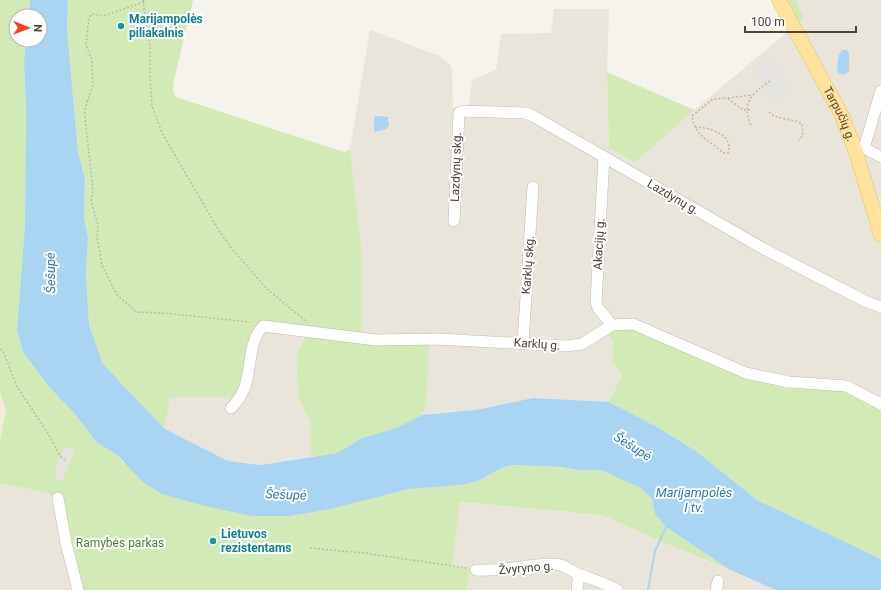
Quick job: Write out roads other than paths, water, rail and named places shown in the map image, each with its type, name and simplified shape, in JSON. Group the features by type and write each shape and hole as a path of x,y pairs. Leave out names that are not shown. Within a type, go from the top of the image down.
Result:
{"main road":[{"name":"Tarpučių g.","path":"779,0 860,150 881,235"}],"street":[{"path":"881,91 860,150 881,157"},
{"name":"Lazdynų g.","path":"459,113 463,111 525,113 533,116 764,249 865,301 881,307"},
{"name":"Lazdynų skg.","path":"454,221 459,113"},
{"name":"Akacijų g.","path":"604,157 596,302 598,308 612,325"},
{"name":"Karklų skg.","path":"523,343 533,187"},
{"name":"Karklų g.","path":"231,408 243,395 248,382 254,341 263,326 376,340 438,339 567,346 582,344 612,325 633,324 746,373 789,382 846,386 881,404"},
{"path":"58,498 66,543 78,590"},
{"name":"Žvyryno g.","path":"476,570 489,571 552,564 565,565 579,574 600,580 618,590"},
{"path":"577,590 579,574"}],"water":[{"name":"Marijampolės I tv.","path":"30,0 68,0 67,29 78,152 85,179 84,218 88,237 86,274 89,325 103,364 165,429 228,461 261,465 337,453 362,438 396,428 422,415 476,410 533,398 609,402 657,427 696,451 757,500 881,559 881,590 776,590 730,570 666,527 655,514 652,499 641,488 601,470 576,470 562,467 512,465 501,468 478,481 461,485 409,489 330,509 290,516 252,516 205,506 162,494 143,482 117,455 97,443 75,414 50,388 23,352 17,330 25,224 26,106 24,63 25,48 48,48 48,8 30,8"},
{"path":"842,50 847,50 849,53 849,71 844,75 839,74 838,68 838,58"},
{"path":"374,117 388,117 389,126 386,129 374,132"}],"waterway":[{"path":"648,590 655,551 666,527"}],"place":[{"name":"Marijampolės piliakalnis","path":"121,26"},
{"name":"Lietuvos rezistentams","path":"213,541"}],"water label":[{"name":"Šešupė","path":"50,273"},
{"name":"Šešupė","path":"633,446"},
{"name":"Šešupė","path":"286,494"}],"park label":[{"name":"Ramybės parkas","path":"120,543"}]}
